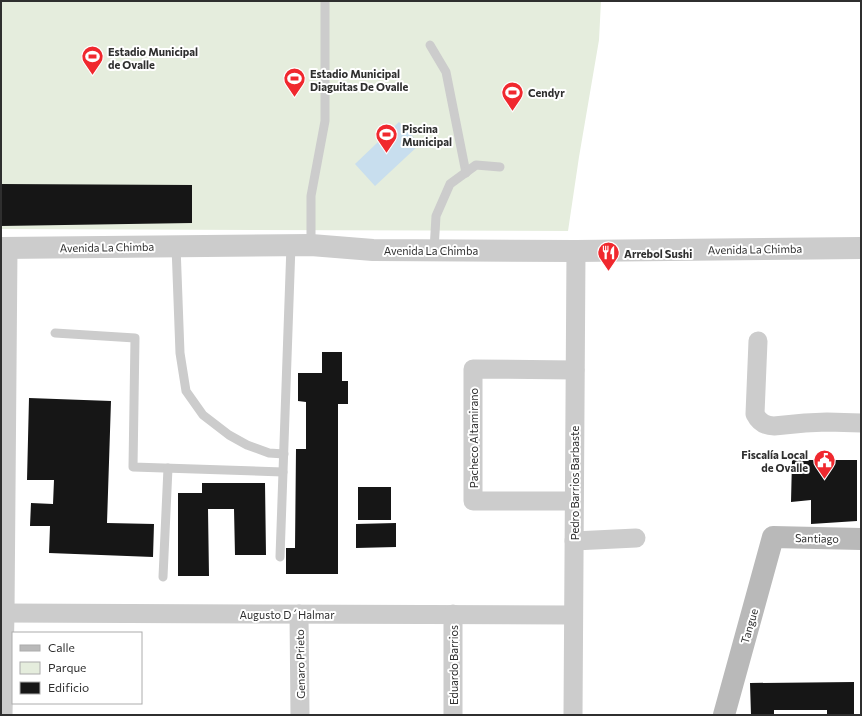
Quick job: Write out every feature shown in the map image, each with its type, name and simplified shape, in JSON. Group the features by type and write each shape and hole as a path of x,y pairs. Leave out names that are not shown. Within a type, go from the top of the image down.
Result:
{"main road":[{"name":"Santiago","path":"773,537 861,539"},
{"name":"Tangue","path":"724,715 773,537"}],"street":[{"name":"Avenida La Chimba","path":"4,248 301,245 373,250 576,251 861,248"},
{"path":"3,715 4,248"},
{"name":"Pedro Barrios Barbaste","path":"573,715 576,251"},
{"path":"758,341 755,414 761,422 769,426 827,422 861,423"},
{"name":"Pacheco Altamirano","path":"574,501 473,501 473,370 575,370"},
{"path":"574,541 636,538"},
{"name":"Augusto D´Halmar","path":"3,613 574,615"},
{"name":"Genaro Prieto","path":"299,614 300,715"},
{"name":"Eduardo Barrios","path":"453,614 453,715"}],"lane":[{"path":"280,557 284,454 301,245 325,121 325,1"},
{"path":"430,45 446,72 466,173"},
{"path":"434,250 436,216 450,184 476,165 500,167"},
{"path":"176,246 180,353 186,391 203,415 229,435 247,445 269,453 284,454"},
{"path":"55,333 135,338 133,467 283,472"},
{"path":"163,577 168,468"}],"green space":[{"name":"Estadio Municipal Diaguitas De Ovalle","path":"1,1 601,1 599,40 568,231 1,229"}],"water":[{"name":"Piscina Municipal","path":"399,122 420,144 375,186 355,164"}],"building":[{"path":"1,184 192,185 192,223 1,226"},
{"path":"322,352 342,352 342,381 348,381 348,404 338,404 338,574 286,574 286,548 295,548 296,449 306,449 306,402 298,401 298,373 322,373"},
{"path":"29,398 111,401 107,523 154,524 153,557 49,553 50,526 30,526 31,503 53,504 54,480 27,480"},
{"name":"Fiscalía Local de Ovalle","path":"792,460 857,460 857,521 811,524 811,500 791,502"},
{"path":"202,483 265,483 266,555 235,555 234,509 208,509 209,576 178,576 178,493 202,493"},
{"path":"358,487 391,487 391,520 358,520"},
{"path":"396,523 396,547 356,548 356,524"},
{"path":"854,682 854,715 827,715 827,710 774,710 774,715 751,715 750,683"}],"place":[{"name":"Estadio Municipal de Ovalle","path":"92,76"},
{"name":"Estadio Municipal Diaguitas De Ovalle","path":"295,98"},
{"name":"Cendyr","path":"512,112"},
{"name":"Piscina Municipal","path":"387,154"},
{"name":"Arrebol Sushi","path":"609,272"},
{"name":"Fiscalía Local de Ovalle","path":"824,480"}]}
